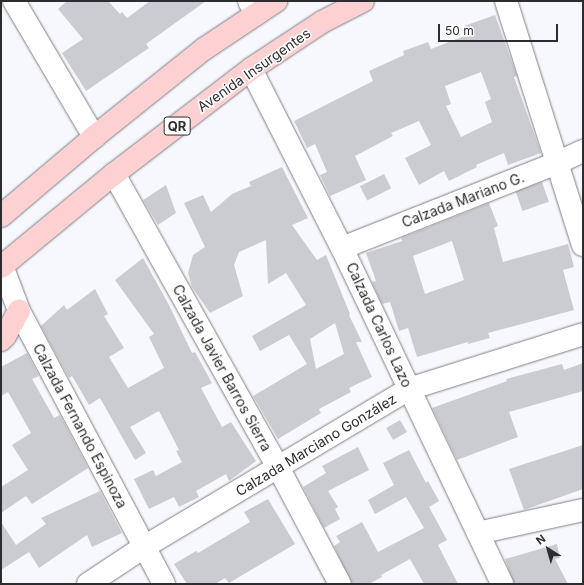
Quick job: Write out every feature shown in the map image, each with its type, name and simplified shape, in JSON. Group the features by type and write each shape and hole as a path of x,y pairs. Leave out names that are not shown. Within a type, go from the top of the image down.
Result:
{"main road":[{"path":"1,216 204,49 252,7 276,1"},
{"name":"Avenida Insurgentes","path":"1,266 114,174 251,69 322,22 363,1"},
{"path":"1,340 20,311"}],"street":[{"path":"14,1 94,138"},
{"path":"506,1 583,245"},
{"name":"Calzada Carlos Lazo","path":"251,69 342,248 502,584"},
{"name":"Calzada Mariano G.","path":"342,248 557,164 583,151"},
{"name":"Calzada Javier Barros Sierra","path":"114,174 278,466 340,584"},
{"name":"Calzada Fernando Espinoza","path":"1,266 20,311 164,584"},
{"name":"Calzada Marciano González","path":"88,584 144,547 409,389 583,334"},
{"path":"478,534 583,510"}],"building":[{"path":"67,1 108,1 120,14 122,12 127,18 150,1 206,1 146,44 149,48 86,91 62,53 83,39 58,9"},
{"path":"495,15 517,76 514,77 541,153 508,165 504,153 476,165 477,167 449,181 444,171 419,185 405,158 431,145 419,121 391,133 393,136 355,156 366,180 330,196 320,175 327,172 315,144 307,148 294,121 373,81 369,71 404,55 403,51 428,42 431,49 467,35 464,26","holes":["481,72 491,99 485,102 492,122 461,137 446,106 451,104 445,86"]},
{"path":"282,167 308,218 292,225 317,260 326,255 350,314 349,315 362,342 356,342 372,377 349,388 351,392 319,409 321,413 278,439 253,396 307,364 289,335 260,351 252,336 306,305 286,273 268,284 266,240 239,252 234,265 243,296 210,313 192,287 188,273 193,255 205,247 184,203 203,195 211,212 232,194 251,186 249,182","holes":["335,323 344,354 316,369 310,339"]},
{"path":"384,174 391,188 367,201 360,186"},
{"path":"542,182 549,202 522,211 516,191"},
{"path":"166,185 176,213 158,225 143,200"},
{"path":"489,203 498,226 494,228 503,262 568,244 574,267 563,270 574,310 488,333 490,338 468,344 468,342 417,357 408,328 399,331 390,302 382,304 372,282 376,281 366,253 402,241 401,238","holes":["452,241 464,280 425,294 413,256"]},
{"path":"143,258 169,305 192,353 195,352 212,383 201,388 222,427 231,422 256,461 229,481 226,474 196,491 199,497 179,507 174,497 149,509 134,479 153,470 156,476 182,462 176,451 179,450 159,411 130,427 146,453 135,460 100,398 89,405 72,376 69,378 41,326 64,305 67,310 95,289 108,314 104,316 124,348 109,357 128,388 164,368 149,337 154,334 115,280"},
{"path":"27,353 39,376 32,379 54,418 60,415 88,468 32,504 26,496 1,513 1,487 28,470 12,445 31,433 8,392 1,396 1,367"},
{"path":"583,363 583,391 509,412 518,437 457,460 432,408 507,381 506,379 562,364 564,370"},
{"path":"400,420 407,432 393,440 386,428"},
{"path":"583,445 583,489 524,510 509,469"},
{"path":"358,447 369,470 328,491 338,507 335,509 340,519 324,528 303,487 326,473 322,466"},
{"path":"409,450 426,483 428,481 439,501 429,507 447,540 438,545 458,584 424,584 410,559 381,575 382,577 369,584 352,584 334,546 340,542 336,536 362,522 378,552 424,528 406,497 375,514 368,500 394,485 383,463"},
{"path":"100,491 122,533 92,547 87,535 39,568 29,552 1,570 1,522 16,545 46,524 41,518"},
{"path":"268,499 295,544 229,583 225,578 215,584 187,584 174,564 196,551 198,553 250,522 244,512"},
{"path":"557,544 560,558 555,559 568,584 514,584 505,559"}]}
